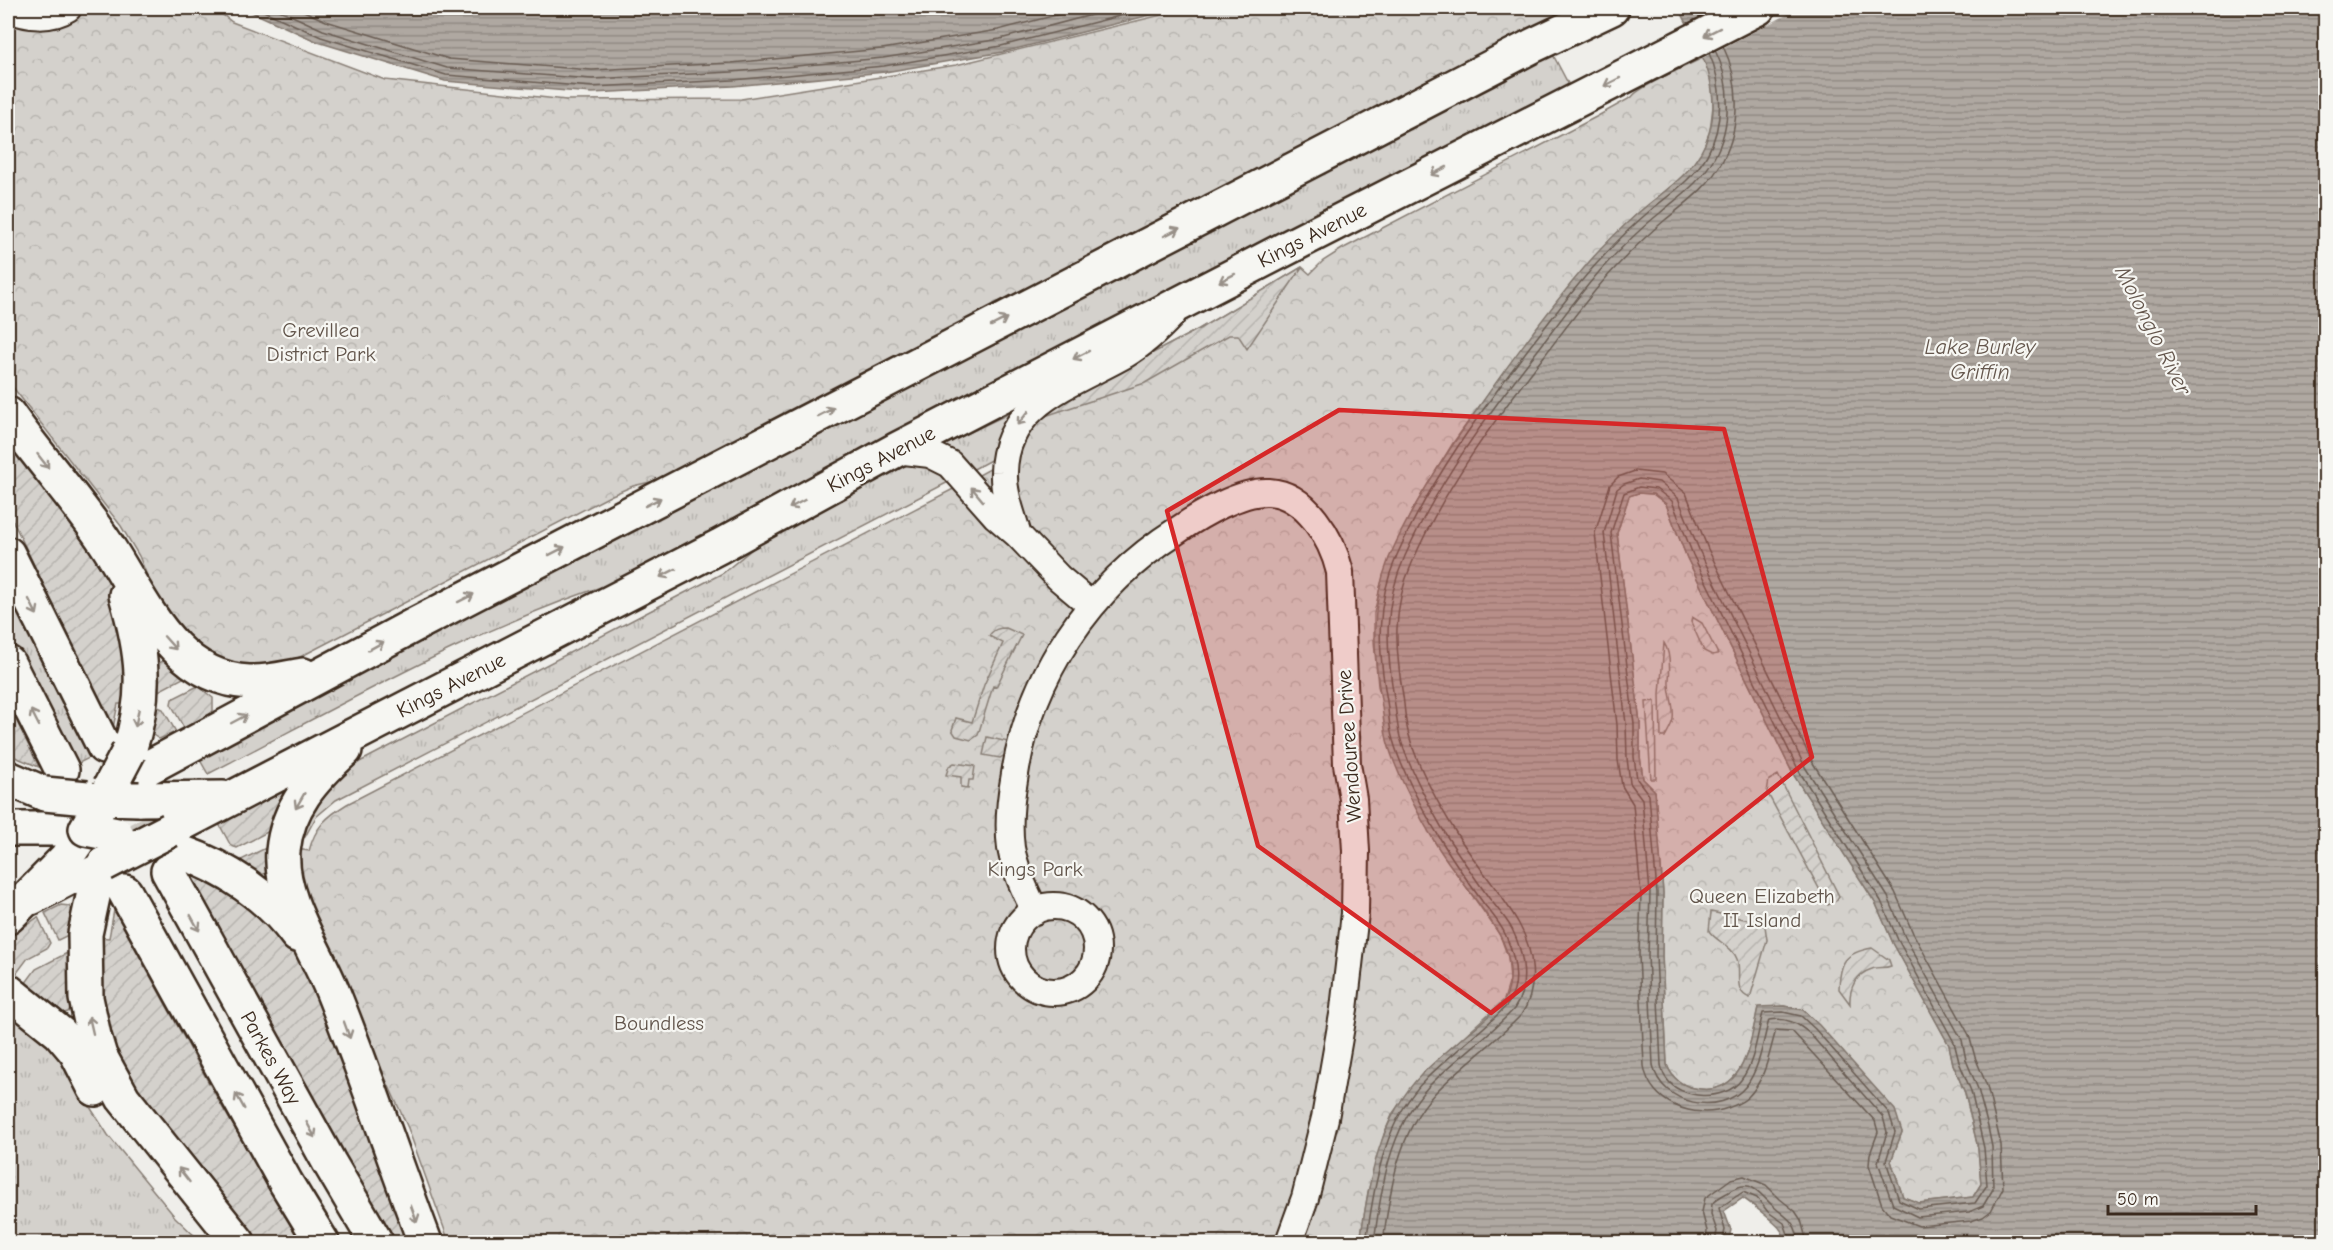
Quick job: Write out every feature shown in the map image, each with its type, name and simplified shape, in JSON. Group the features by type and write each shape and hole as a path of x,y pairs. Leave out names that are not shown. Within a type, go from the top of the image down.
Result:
{"main road":[{"path":"8,917 187,746 418,623 1524,50 1612,8"},
{"name":"Kings Avenue","path":"112,820 231,797 720,546 896,450 1188,299 1758,8"},
{"path":"8,414 91,523 167,640 186,658 211,673 237,681 262,682 334,669"},
{"name":"Parkes Way","path":"8,554 112,820 274,1162 322,1242"},
{"path":"115,559 140,650 141,689 139,709 85,934 86,998 100,1056 114,1084 161,1147 238,1242"},
{"name":"Parkes Way","path":"8,663 112,820 323,1152 376,1242"},
{"path":"369,728 325,768 306,790 291,816 284,841 283,862 286,886 326,976 424,1242"},
{"path":"8,778 112,820 225,872 262,898 291,927 326,976"},
{"path":"9,830 112,820"},
{"path":"8,991 46,1020 70,1044 109,1109 161,1147"}],"street":[{"path":"8,9 34,16 49,15 68,8"},
{"path":"1018,535 1006,493 1004,471 1007,448 1020,422 1042,399 1138,346 1188,299"},
{"path":"896,450 930,454 947,462 1047,567 1091,605"},
{"name":"Wendouree Drive","path":"1035,911 1016,868 1011,849 1011,806 1016,767 1029,715 1042,683 1063,645 1091,605 1124,570 1186,524 1231,501 1264,491 1276,492 1288,497 1305,510 1325,535 1338,563 1341,580 1347,764 1353,799 1356,842 1355,913 1341,1027 1325,1118 1305,1198 1289,1242"}],"highlighted area":[{"path":"1339,410 1724,429 1812,757 1491,1013 1258,846 1167,511"}],"green space":[{"name":"Grevillea District Park","path":"8,8 214,8 232,22 385,80 566,100 741,99 956,65 1190,8 1575,8 663,479 633,486 612,495 300,657 274,666 240,667 206,655 162,612 139,556 121,526 8,381"},
{"path":"1551,51 1572,91 622,580 515,620 463,643 208,774 200,760 244,731"},
{"name":"Kings Park","path":"1704,57 1712,82 1713,106 1710,131 1702,152 1684,176 1636,215 1591,261 1510,364 1453,443 1412,511 1390,558 1381,584 1374,613 1378,686 1409,792 1435,842 1500,935 1508,957 1510,980 1504,1000 1423,1073 1393,1113 1384,1134 1368,1192 1360,1242 449,1242 408,1128 305,902 296,849 309,851 318,829 327,818 347,804 999,464 1023,441 1028,430 1059,402 1199,329 1302,267 1310,274 1323,261 1342,249 1596,117 1653,82"},
{"path":"1302,267 1247,349 1238,335 1229,335 1145,383 1039,418 1059,402 1199,329"},
{"path":"1011,414 1000,455 970,471 941,446"},
{"path":"8,436 88,544 107,575 117,598 129,704 118,704 113,728 8,511"},
{"path":"915,460 958,477 336,800 316,817 305,837 298,838 316,800 321,801 328,785 348,768 723,573 769,535"},
{"name":"Queen Elizabeth II Island","path":"1638,493 1653,494 1666,504 1687,558 1793,774 1876,904 1893,943 1949,1045 1953,1064 1965,1093 1978,1148 1981,1184 1973,1197 1919,1203 1903,1197 1891,1161 1902,1132 1842,1051 1803,1010 1784,1006 1758,1008 1752,1037 1742,1066 1724,1085 1711,1089 1689,1087 1677,1080 1669,1070 1662,955 1663,893 1655,791 1643,779 1640,723 1617,533 1629,496"},
{"path":"8,576 95,755 71,767 8,639"},
{"path":"1692,617 1702,623 1718,654 1712,655 1704,651 1691,622"},
{"path":"1006,628 1022,635 996,687 993,686 978,735 971,740 956,736 952,730 956,718 972,722 984,685 1003,643 989,636 996,629"},
{"path":"1664,643 1669,656 1669,685 1673,719 1665,737 1661,737 1660,694"},
{"path":"165,660 187,676 153,694 155,665"},
{"path":"198,686 213,698 213,711 184,728 171,704 172,699"},
{"path":"1655,701 1656,779 1651,779 1646,702"},
{"path":"8,703 39,767 15,757 10,766 8,764"},
{"path":"158,707 163,709 176,732 159,739 150,733 151,710"},
{"path":"987,737 1012,743 1009,753 1000,758 983,755"},
{"path":"954,763 975,766 973,780 969,780 968,788 961,787 961,777 946,775 949,766"},
{"path":"1778,775 1839,896 1836,901 1828,905 1767,792 1769,780"},
{"path":"290,786 275,828 237,848 231,846 218,822"},
{"path":"272,845 269,869 264,874 256,874 237,862"},
{"path":"188,873 212,885 218,876 298,946 414,1242 396,1242 329,1130"},
{"path":"61,905 69,906 75,915 72,933 58,940 45,913"},
{"path":"114,910 221,1105 302,1242 254,1242 131,1089 103,1022 98,937 109,938"},
{"path":"1711,912 1765,926 1767,940 1750,998 1744,995 1739,986 1738,964 1735,955 1709,931"},
{"path":"38,917 50,943 47,948 28,958 13,978 8,974 8,939"},
{"path":"1872,948 1889,960 1891,966 1874,968 1862,974 1852,987 1850,1004 1839,989 1842,965 1855,953"},
{"path":"71,951 72,1006 68,1012 60,1014 22,988 36,969"},
{"path":"8,1008 54,1044 108,1135 175,1217 201,1242 8,1242"}],"water":[{"path":"243,8 1178,8 1003,52 885,72 733,86 592,93 445,81 318,42"},
{"name":"Lake Burley Griffin","path":"1679,8 2325,8 2325,1242 1785,1242 1778,1226 1743,1198 1724,1211 1731,1230 1728,1242 1360,1242 1372,1174 1385,1131 1395,1111 1422,1074 1504,1001 1510,976 1506,950 1499,934 1443,855 1408,793 1390,752 1384,725 1375,646 1376,611 1383,576 1407,520 1428,484 1462,431 1530,336 1595,256 1632,219 1689,169 1704,146 1713,116 1711,84 1701,53","holes":["1638,493 1653,494 1666,504 1687,558 1793,774 1876,904 1893,943 1949,1045 1953,1064 1965,1093 1978,1148 1981,1184 1973,1197 1919,1203 1903,1197 1891,1161 1902,1132 1895,1110 1803,1010 1784,1006 1758,1007 1752,1037 1742,1066 1724,1085 1711,1089 1689,1087 1677,1080 1669,1070 1662,955 1663,893 1655,791 1643,779 1640,723 1617,533 1629,496"]}],"pier":[{"path":"1730,8 1800,8 1701,59 1687,30"}],"tunnel":[{"path":"118,775 168,871"}],"water label":[{"name":"Molonglo River","path":"2154,330"}],"park label":[{"name":"Boundless","path":"659,1023"}]}
